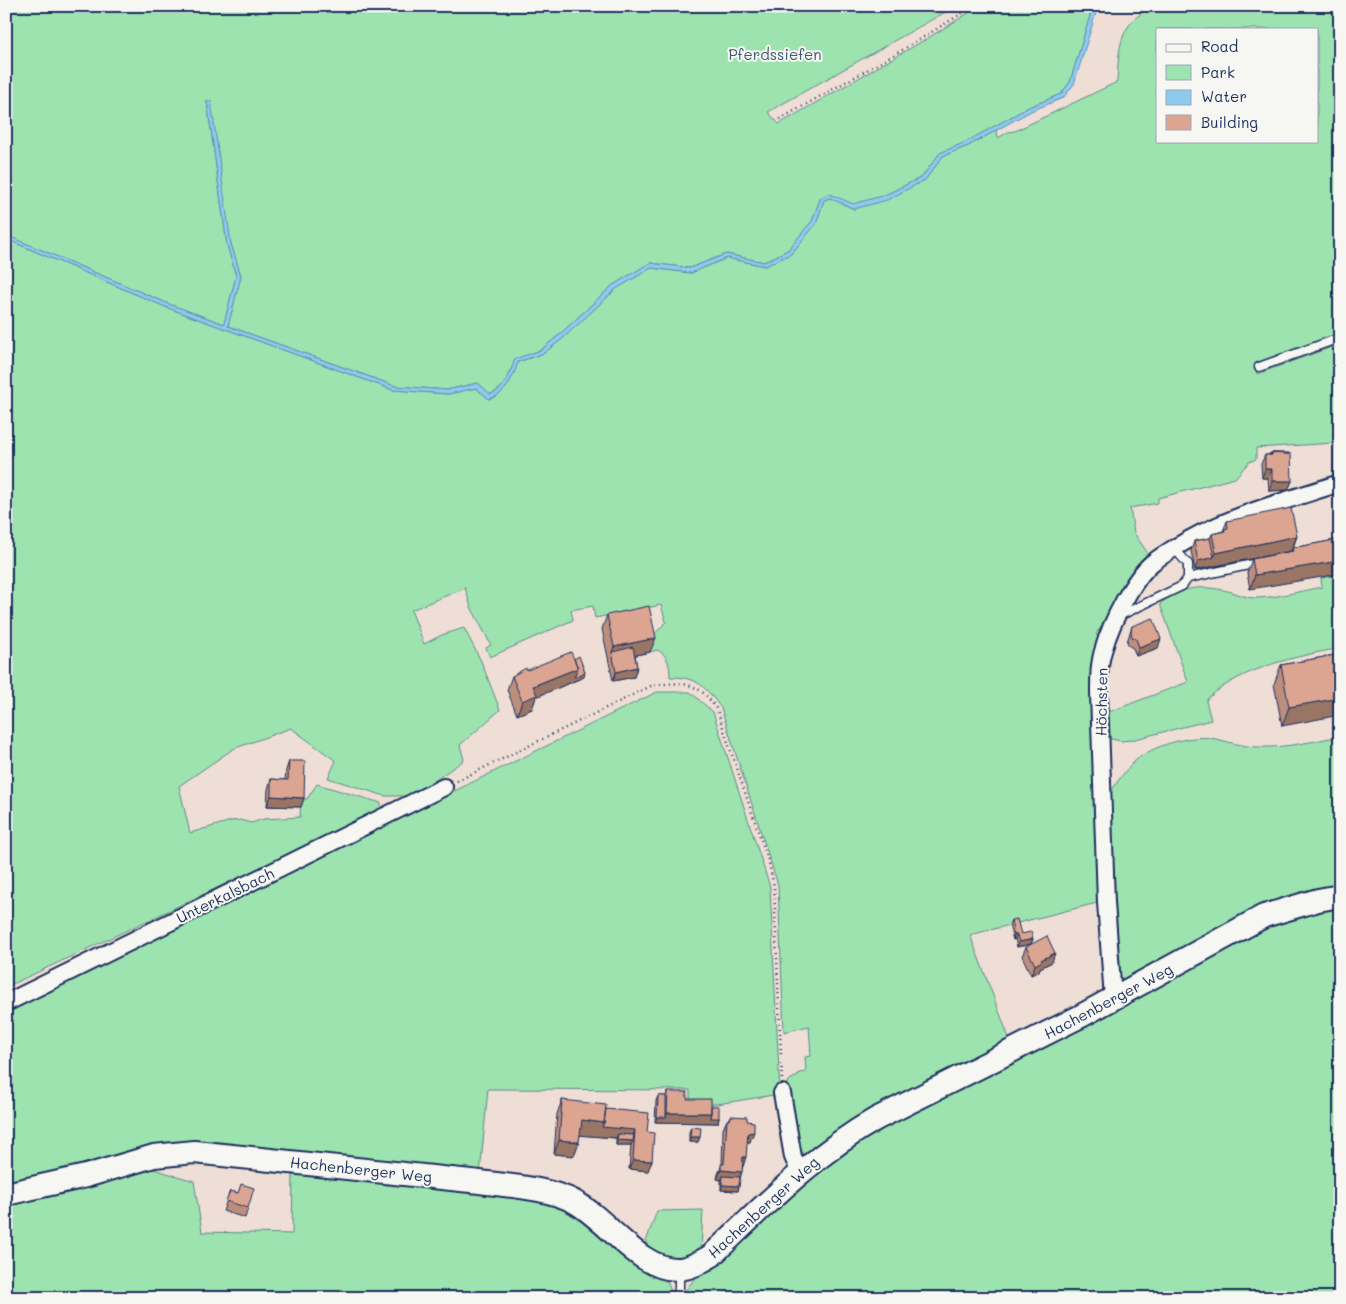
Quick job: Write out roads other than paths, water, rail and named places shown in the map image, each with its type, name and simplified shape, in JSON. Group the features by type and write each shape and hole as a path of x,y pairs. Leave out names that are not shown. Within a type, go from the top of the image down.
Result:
{"street":[{"name":"Höchsten","path":"1113,999 1106,902 1098,693 1103,649 1117,617 1127,596 1152,563 1174,548 1207,530 1244,514 1340,483"},
{"name":"Unterkalsbach","path":"6,1003 444,788"},
{"name":"Hachenberger Weg","path":"6,1194 86,1176 154,1156 194,1152 522,1187 572,1200 591,1211 639,1255 655,1265 679,1269 694,1266 711,1256 800,1172 850,1134 876,1119 1022,1047 1264,916 1318,900 1340,896"},
{"path":"782,1093 793,1157 800,1172"}],"lane":[{"path":"1259,367 1331,340 1340,339"},
{"path":"1117,617 1182,586 1188,578 1188,564 1174,548"},
{"path":"1188,578 1253,564"},
{"path":"676,1298 679,1288 679,1269"}],"water":[{"path":"1093,6 1098,6 1074,84 1063,98 1031,111 968,146 943,156 925,180 887,200 854,209 830,198 824,200 816,224 791,254 765,266 727,258 691,273 651,268 616,289 561,340 544,353 518,362 508,385 500,394 489,399 476,388 448,394 393,390 168,308 6,239 6,235 169,304 224,324 236,276 227,245 207,101 211,101 231,244 241,276 228,326 395,386 447,390 478,383 490,394 500,389 503,385 515,359 541,350 613,285 650,263 690,268 726,254 764,262 788,250 812,221 821,197 830,194 853,204 885,195 922,177 940,153 966,142 1029,107 1061,94 1070,82"}],"park label":[{"name":"Pferdssiefen","path":"775,54"}]}
